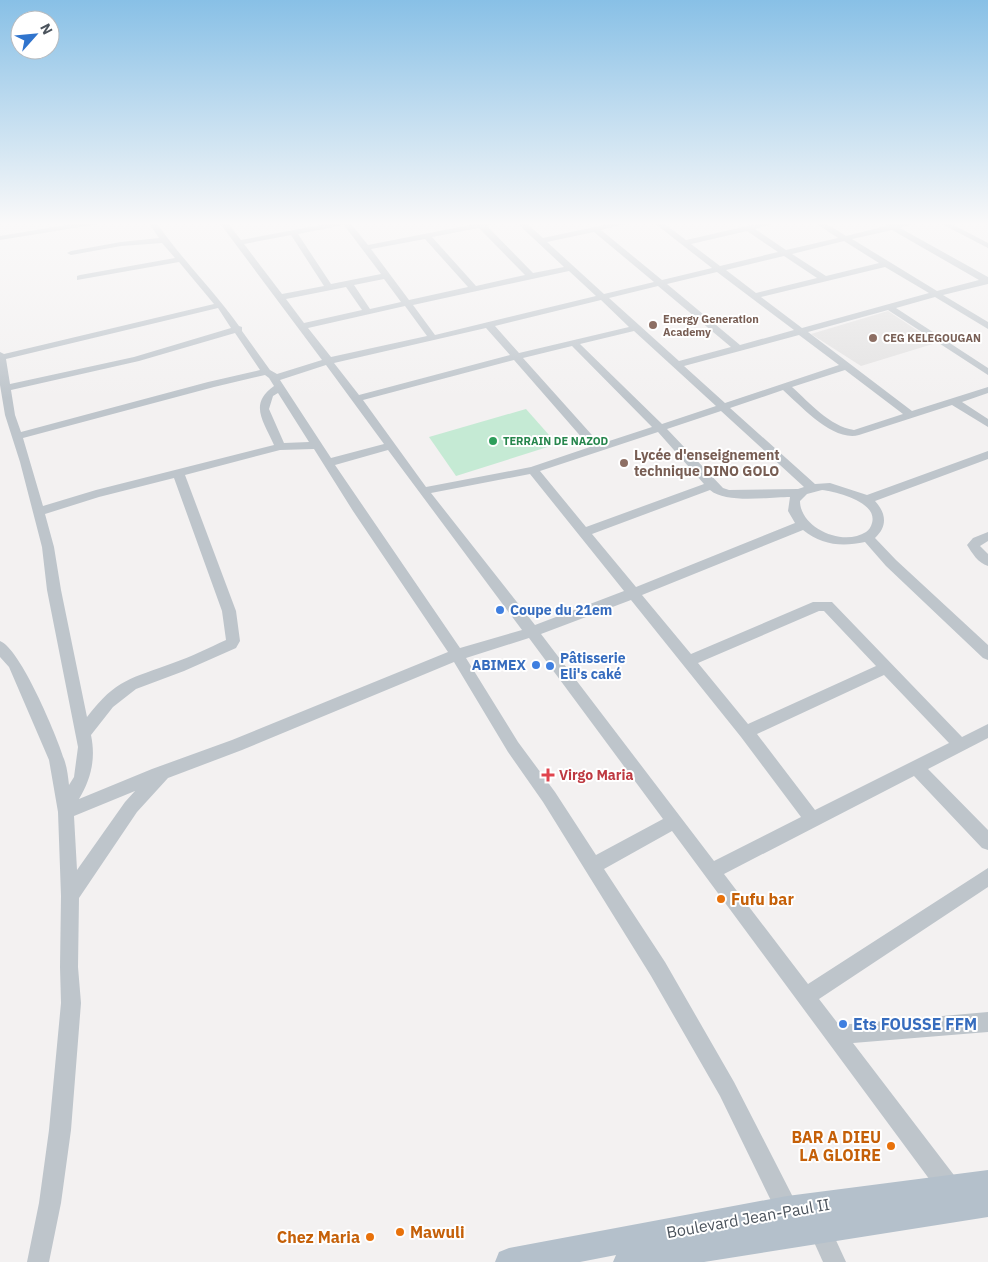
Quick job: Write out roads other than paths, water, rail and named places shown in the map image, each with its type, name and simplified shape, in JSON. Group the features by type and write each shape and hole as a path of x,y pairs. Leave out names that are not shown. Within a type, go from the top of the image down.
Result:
{"main road":[{"name":"Boulevard Jean-Paul II","path":"627,1262 654,1259 776,1236 820,1231 955,1197 988,1183"},
{"name":"Boulevard Jean-Paul II","path":"509,1262 786,1209 955,1197 988,1204"}],"street":[{"path":"200,281 274,378 315,444 456,655 508,740 549,797 593,866 695,1031 727,1089 786,1209"},
{"path":"268,281 357,399 423,492 675,821 955,1197"},
{"path":"325,281 329,287"},
{"path":"280,297 359,281"},
{"path":"390,281 433,338"},
{"path":"467,281 474,289"},
{"path":"302,326 510,281"},
{"path":"585,281 811,487"},
{"path":"19,436 212,384 274,378 328,361 433,338 665,281"},
{"path":"734,281 911,415"},
{"path":"755,296 816,281"},
{"path":"914,281 988,326"},
{"path":"677,365 988,281"},
{"path":"660,282 738,348"},
{"path":"348,283 368,312"},
{"path":"66,808 82,779 86,750 84,733 54,590 48,547 19,436 5,416 7,388 0,356 41,349 220,305"},
{"path":"890,307 988,372"},
{"path":"488,324 597,448"},
{"path":"357,399 517,356 636,328"},
{"path":"7,388 136,359 238,329"},
{"path":"574,343 660,428 719,491 728,494 798,493 811,487 834,486 846,489 866,500 878,516 878,524 875,531 857,541 843,542 828,539 814,533 803,525 796,517 792,508 798,493"},
{"path":"423,492 533,470 846,366"},
{"path":"274,378 264,409 280,447"},
{"path":"785,387 829,424 847,433 855,433 988,390"},
{"path":"955,402 988,424"},
{"path":"38,512 96,494 280,447 315,444"},
{"path":"328,463 389,446"},
{"path":"866,500 988,455"},
{"path":"533,470 746,732 812,819"},
{"path":"84,733 106,706 134,682 198,659 231,644 233,640 230,611 178,473"},
{"path":"584,532 712,485"},
{"path":"66,808 238,745 456,655 532,632 720,560 803,525"},
{"path":"988,536 973,545 977,552 988,561"},
{"path":"867,537 891,563 988,654"},
{"path":"688,661 824,605 846,625 960,745"},
{"path":"0,647 14,664 39,714 57,760 66,808 70,896 69,967 71,1003 67,1065 50,1202 38,1262"},
{"path":"746,732 886,668"},
{"path":"712,871 988,732"},
{"path":"916,767 988,842"},
{"path":"70,896 131,807 162,773"},
{"path":"593,866 675,821"},
{"path":"806,996 988,876"},
{"path":"835,1035 988,1022"},
{"path":"820,1231 835,1262"}],"place":[{"name":"Energy Generation Academy","path":"653,325"},
{"name":"CEG KELEGOUGAN","path":"873,338"},
{"name":"TERRAIN DE NAZOD","path":"493,441"},
{"name":"Lycée d'enseignement technique DINO GOLO","path":"624,463"},
{"name":"Coupe du 21em","path":"500,610"},
{"name":"ABIMEX","path":"536,665"},
{"name":"Pâtisserie Eli's caké","path":"550,666"},
{"name":"Virgo Maria","path":"548,775"},
{"name":"Fufu bar","path":"721,899"},
{"name":"Ets FOUSSE FFM","path":"843,1024"},
{"name":"BAR A DIEU LA GLOIRE","path":"891,1146"},
{"name":"Mawuli","path":"400,1232"},
{"name":"Chez Maria","path":"370,1237"}]}
